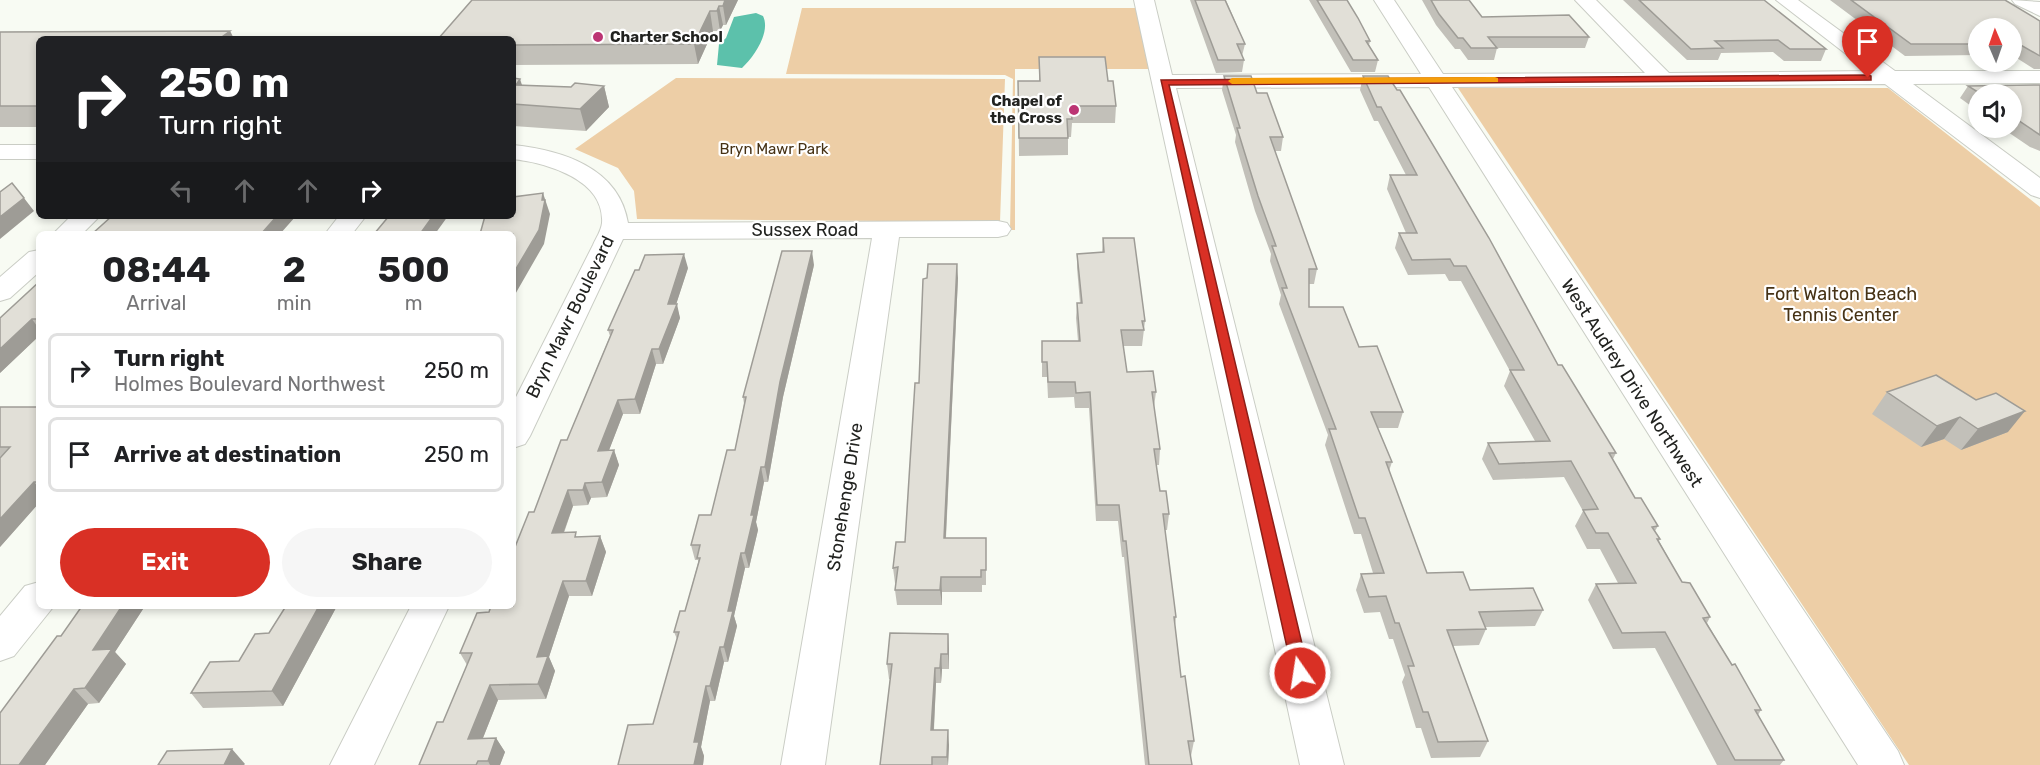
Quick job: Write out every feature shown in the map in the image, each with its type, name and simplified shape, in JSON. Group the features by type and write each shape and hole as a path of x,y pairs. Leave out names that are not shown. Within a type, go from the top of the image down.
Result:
{"street":[{"path":"1144,0 1322,765"},
{"name":"West Audrey Drive Northwest","path":"1384,0 1882,765"},
{"path":"1585,0 1663,79"},
{"path":"1786,0 2040,190"},
{"path":"2022,0 2040,10"},
{"path":"1164,82 2040,77"},
{"path":"0,152 36,152"},
{"name":"Bryn Mawr Boulevard","path":"516,152 534,154 566,164 589,177 609,199 615,222 516,430"},
{"path":"70,231 84,219"},
{"path":"340,231 350,219"},
{"name":"Sussex Road","path":"612,231 998,229"},
{"name":"Stonehenge Drive","path":"803,765 887,230"},
{"path":"0,292 36,261"},
{"path":"0,644 36,601"},
{"path":"352,765 429,609"}],"green space":[{"path":"802,8 1138,8 1152,69 1015,69 1015,230 1010,230 1013,79 1005,75 786,74"},
{"name":"Bryn Mawr Park","path":"676,78 1005,79 1000,222 637,219 634,191 618,168 575,149"},
{"name":"Fort Walton Beach Tennis Center","path":"1458,88 1888,88 2040,207 2040,765 1909,765"}],"shaded area":[{"path":"756,13 763,16 765,29 760,44 751,57 742,68 717,65 719,44 726,38 734,17"}],"building":[{"path":"472,0 725,0 723,6 719,6 717,11 710,11 694,44 516,45 516,36 441,36"},
{"path":"1195,0 1225,0 1245,44 1237,44 1244,60 1218,60"},
{"path":"1317,0 1347,0 1370,41 1366,41 1378,60 1353,60"},
{"path":"1431,0 1469,0 1482,17 1569,15 1589,37 1488,37 1497,48 1471,48 1463,38 1458,38"},
{"path":"1639,0 1764,0 1826,49 1790,49 1778,40 1715,41 1723,48 1691,49"},
{"path":"1851,0 2005,0 2040,21 2040,56 2022,46 2022,18 1968,18 1968,44 1911,44"},
{"path":"230,31 223,36 36,36 36,106 0,106 0,32"},
{"path":"1039,57 1105,57 1108,81 1113,81 1116,106 1070,106 1072,119 1067,119 1068,138 1019,138 1018,81 1040,81"},
{"path":"1224,76 1251,76 1257,93 1267,93 1283,137 1270,137 1317,269 1309,269 1309,307 1343,307 1359,347 1377,346 1403,412 1371,412 1392,462 1386,462 1427,573 1463,572 1470,590 1533,588 1543,610 1479,612 1486,629 1447,630 1488,741 1438,742 1428,712 1423,712 1408,666 1414,666 1399,623 1395,623 1386,596 1369,597 1361,574 1384,573 1365,518 1359,518 1329,429 1336,429 1282,288 1287,288 1272,246 1276,246 1237,128 1240,128"},
{"path":"1363,76 1388,76 1397,90 1400,90 1489,238 1558,365 1562,365 1616,453 1609,453 1635,498 1641,498 1658,526 1652,527 1660,539 1657,539 1682,582 1690,583 1710,617 1703,618 1732,665 1735,664 1761,710 1755,710 1784,760 1735,760 1665,632 1622,633 1596,584 1636,583 1608,533 1596,533 1583,510 1598,509 1571,461 1499,464 1488,443 1550,441 1510,370 1524,370 1466,266 1454,266 1450,259 1412,260 1399,233 1417,233 1390,175 1417,175 1381,107 1377,107"},
{"path":"575,83 604,86 580,109 516,104 516,85 571,87"},
{"path":"2022,85 2040,85 2040,135 2022,123"},
{"path":"12,183 24,198 0,217 0,192"},
{"path":"543,193 542,200 545,200 539,230 516,269 516,231 481,231 484,219 516,219 516,197"},
{"path":"109,219 274,219 264,231 95,231"},
{"path":"386,219 431,219 422,231 376,231"},
{"path":"1103,238 1134,238 1145,321 1142,321 1144,330 1121,330 1127,372 1153,371 1156,392 1152,392 1160,449 1154,449 1160,491 1166,491 1169,514 1163,514 1181,677 1185,676 1194,741 1188,741 1192,765 1149,765 1126,541 1123,541 1119,505 1097,505 1090,392 1076,393 1075,382 1048,382 1047,362 1042,362 1042,341 1080,341 1077,303 1082,303 1077,254 1104,252"},
{"path":"782,251 812,251 780,382 765,467 761,467 751,515 754,515 745,553 741,553 728,611 733,611 724,647 720,647 710,686 706,686 694,742 699,742 694,765 618,765 628,725 653,724 679,632 674,632 680,611 685,611 700,558 697,558 700,545 691,545 699,515 711,515 727,450 735,450 746,397 743,397"},
{"path":"684,254 668,304 677,304 659,349 652,349 635,399 618,400 598,451 614,450 602,482 585,483 583,490 568,490 552,533 576,532 575,537 600,536 586,581 563,581 537,657 548,656 538,684 490,685 468,739 496,738 488,761 478,761 476,765 419,765 437,722 443,722 472,653 460,653 477,613 489,612 490,609 516,609 516,544 529,512 534,512 561,440 567,440 613,330 608,330 635,270 639,270 645,255"},
{"path":"928,264 957,264 944,538 986,538 986,570 981,570 981,577 941,577 940,590 895,590 898,567 893,568 896,542 905,542 915,383 919,383 923,279 927,278"},
{"path":"36,285 36,319 32,319 0,349 0,318"},
{"path":"1936,375 1976,400 1996,393 2025,411 1978,429 1960,417 1937,426 1887,392"},
{"path":"0,407 36,407 36,482 0,519 0,458 10,447 0,447"},
{"path":"80,609 120,609 93,650 112,649 85,688 74,689 19,765 0,765 0,713 57,636 61,636"},
{"path":"284,609 317,609 272,691 191,693 210,662 239,661 255,634 269,633"},
{"path":"890,633 948,634 948,654 941,654 940,668 935,668 931,730 948,730 947,757 932,757 932,765 880,765 892,664 887,664"},
{"path":"232,749 224,765 158,765 167,751"}],"slow traffic":[{"path":"1232,81 1495,80"}],"place":[{"name":"Charter School","path":"598,37"},
{"name":"Chapel of the Cross","path":"1074,110"}],"route":[{"path":"1300,673 1164,82 1868,78"}]}
